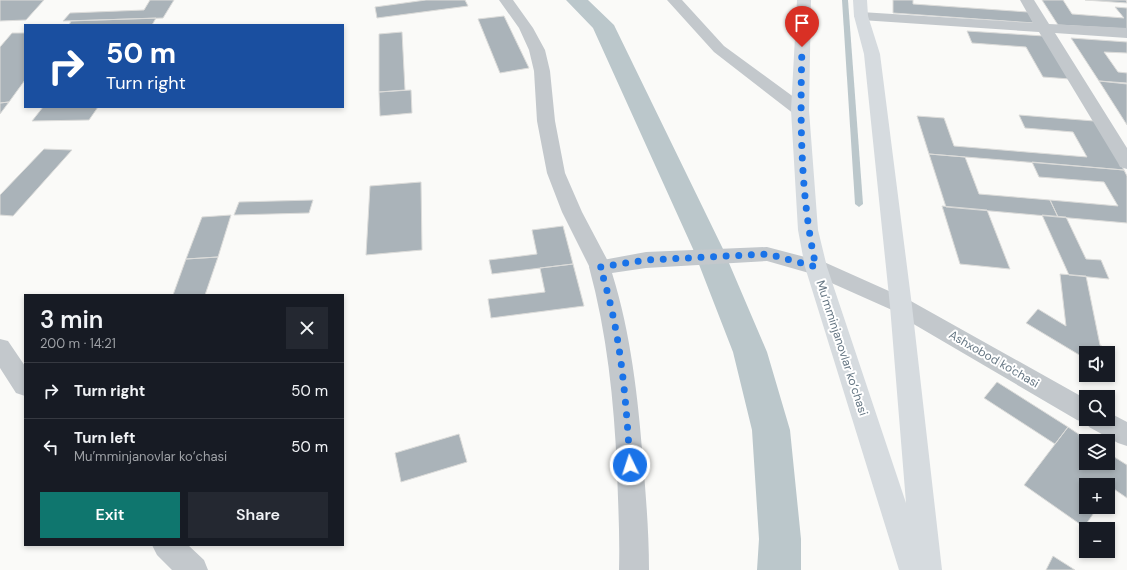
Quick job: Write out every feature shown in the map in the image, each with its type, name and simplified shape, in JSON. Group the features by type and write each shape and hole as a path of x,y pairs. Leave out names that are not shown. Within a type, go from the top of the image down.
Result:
{"main road":[{"name":"Mu’mminjanovlar ko‘chasi","path":"804,0 800,110 808,230 816,267 914,570"},
{"path":"860,8 872,54 901,306 927,570"}],"street":[{"path":"506,0 526,28 537,50 542,71 546,121 556,173 572,212 600,267 608,292 626,403 635,543 634,570"},
{"path":"674,0 719,49 800,110"},
{"path":"1027,0 1127,163"},
{"path":"860,8 1044,29 1127,34"},
{"name":"Ashxobod ko'chasi","path":"600,267 646,260 768,254 816,267 901,306 1079,408"},
{"path":"0,348 24,384"},
{"path":"1111,426 1127,435"},
{"path":"168,546 193,570"}],"building":[{"path":"0,0 44,0 26,20 0,21"},
{"path":"150,0 174,0 163,18 63,21 70,13 144,10"},
{"path":"426,0 465,0 468,6 377,18 375,7"},
{"path":"893,0 913,0 913,4 1028,12 1034,23 893,13"},
{"path":"1042,0 1063,0 1072,14 1124,18 1115,7 1127,8 1127,29 1058,25"},
{"path":"1085,0 1126,0 1127,3"},
{"path":"504,16 529,68 500,73 478,19"},
{"path":"156,18 153,24 70,24 71,21"},
{"path":"967,31 1044,36 1070,79 1043,77 1026,47 972,43"},
{"path":"402,32 405,90 379,92 379,34"},
{"path":"12,33 24,33 24,81 9,102 0,103 0,47"},
{"path":"1071,38 1127,42 1127,53 1104,52 1118,72 1127,73 1127,83 1099,81"},
{"path":"1099,81 1127,84 1127,125"},
{"path":"411,90 412,113 380,116 379,92"},
{"path":"9,102 0,114 0,103"},
{"path":"42,108 97,108 89,120 32,121"},
{"path":"1019,115 1094,121 1124,170 929,154 917,116 944,118 954,146 1087,157 1073,132 1025,128"},
{"path":"44,149 72,150 13,216 0,215 0,195"},
{"path":"929,154 965,157 979,194 1050,200 1058,217 946,207"},
{"path":"1032,162 1124,170 1127,176 1127,223 1058,217 1050,200 1118,206 1104,182 1039,177"},
{"path":"421,182 422,250 366,255 370,186"},
{"path":"313,200 309,213 234,215 239,202"},
{"path":"942,206 987,210 1010,269 960,264"},
{"path":"231,215 218,257 186,259 202,217"},
{"path":"1042,215 1066,217 1086,259 1101,260 1109,279 1069,275"},
{"path":"563,226 573,264 492,274 489,260 537,254 532,230"},
{"path":"218,257 205,294 173,294 186,259"},
{"path":"573,264 584,306 491,318 488,299 545,292 540,268"},
{"path":"1060,274 1086,276 1100,345 1102,346 1079,346 1079,355 1026,323 1038,309 1066,326"},
{"path":"997,382 1068,427 1055,444 984,398"},
{"path":"1068,427 1079,434 1079,470 1115,470 1115,457 1127,465 1127,498 1115,490 1115,478 1079,478 1079,514 1093,514 1088,522 1079,522 1079,524 1024,485"},
{"path":"459,434 467,462 401,482 395,453"},
{"path":"1053,556 1075,570 1046,570"}],"waterway":[{"path":"576,0 603,25 708,249 750,352 771,430 780,539 779,570"},
{"path":"845,0 859,204"}],"route":[{"path":"630,465 626,403 616,332 608,292 600,267 646,260 768,254 816,267 808,230 800,110 802,47"}]}
